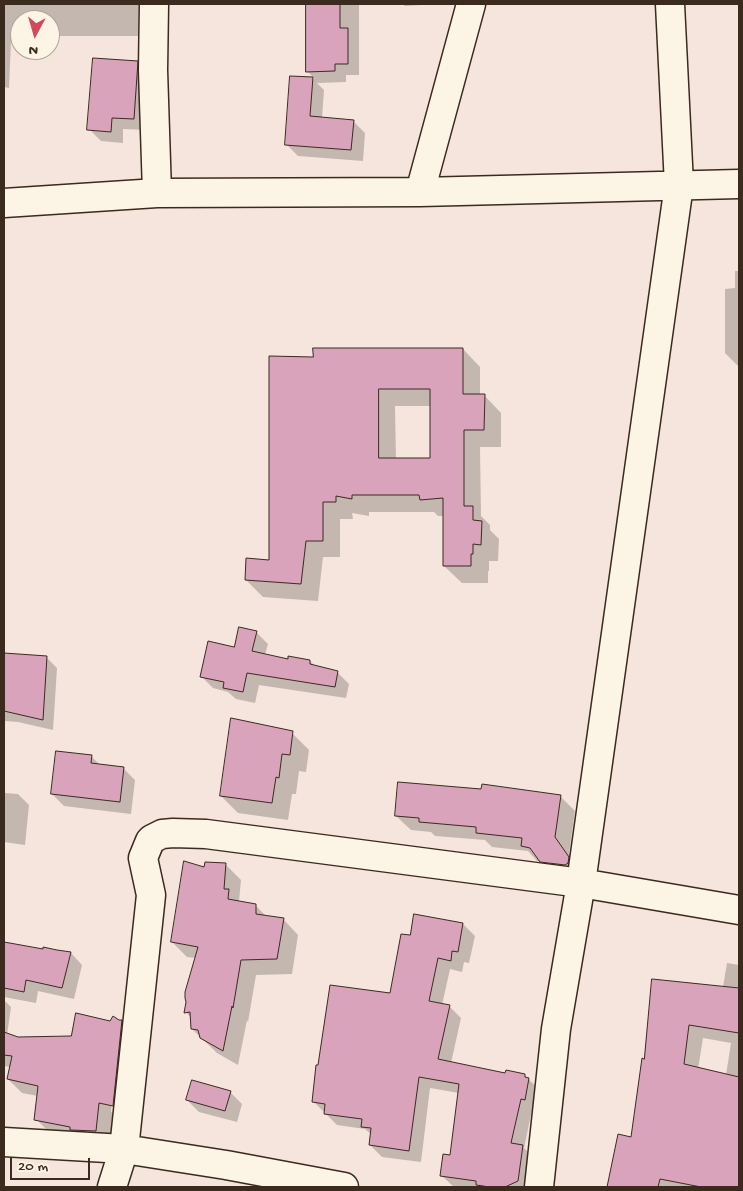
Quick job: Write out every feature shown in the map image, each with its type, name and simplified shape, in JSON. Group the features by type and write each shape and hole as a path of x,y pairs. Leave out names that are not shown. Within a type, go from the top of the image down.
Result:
{"street":[{"path":"154,4 153,70 157,193"},
{"path":"420,192 471,4"},
{"path":"539,1187 556,1030 581,883 679,185 670,4"},
{"path":"4,203 157,193 420,192 739,184"},
{"path":"112,1187 124,1149 152,895 143,858 150,841 157,836 173,833 206,834 581,883 739,910"},
{"path":"4,1142 124,1149 344,1187"}],"building":[{"path":"306,4 340,4 340,28 348,28 348,64 335,64 335,71 306,72"},
{"path":"93,58 138,61 134,119 112,118 111,132 87,130"},
{"path":"290,76 313,77 310,116 354,120 351,150 285,145"},
{"path":"313,348 463,348 463,394 485,394 484,430 464,430 464,506 473,506 473,520 482,521 481,545 473,544 471,566 443,566 443,498 420,500 419,495 352,495 352,499 336,496 336,502 323,502 323,541 306,541 301,584 245,580 246,558 269,560 269,356 313,357","holes":["379,389 430,389 430,458 379,458"]},
{"path":"239,627 257,631 252,651 288,659 288,656 310,660 310,664 338,671 335,687 247,673 243,692 223,688 224,682 200,677 208,641 234,647"},
{"path":"4,653 47,656 43,720 4,711"},
{"path":"231,718 293,731 290,755 282,754 279,778 276,777 272,803 220,796"},
{"path":"56,751 92,755 91,763 124,767 120,802 51,794"},
{"path":"398,782 481,789 482,784 561,795 555,837 569,857 568,863 565,865 540,862 530,848 521,846 522,838 476,833 476,827 419,822 419,818 395,816"},
{"path":"184,861 204,867 205,862 226,863 224,889 229,889 228,899 256,904 256,914 284,918 277,959 241,960 223,1051 200,1038 198,1030 191,1029 190,1012 184,1013 185,992 198,947 171,942"},
{"path":"414,914 463,923 458,952 452,951 451,961 438,958 429,1001 450,1005 438,1059 505,1073 506,1070 525,1074 525,1077 529,1078 525,1100 521,1099 511,1143 523,1145 518,1181 505,1187 476,1185 476,1181 440,1176 443,1154 450,1155 459,1084 419,1077 409,1151 369,1145 371,1128 361,1127 362,1119 324,1114 325,1104 312,1102 316,1065 318,1065 330,985 390,993 401,934 410,935"},
{"path":"4,942 71,952 62,988 26,980 24,992 4,988"},
{"path":"652,979 739,988 739,1033 689,1025 684,1064 739,1077 739,1187 701,1187 660,1179 658,1187 607,1187 618,1134 631,1137 642,1058 644,1059"},
{"path":"76,1013 110,1021 113,1016 122,1020 113,1106 99,1103 96,1131 70,1130 70,1127 34,1120 38,1086 7,1079 12,1056 4,1055 4,1032 18,1037 71,1036"},
{"path":"192,1080 231,1091 225,1111 186,1100"}]}
